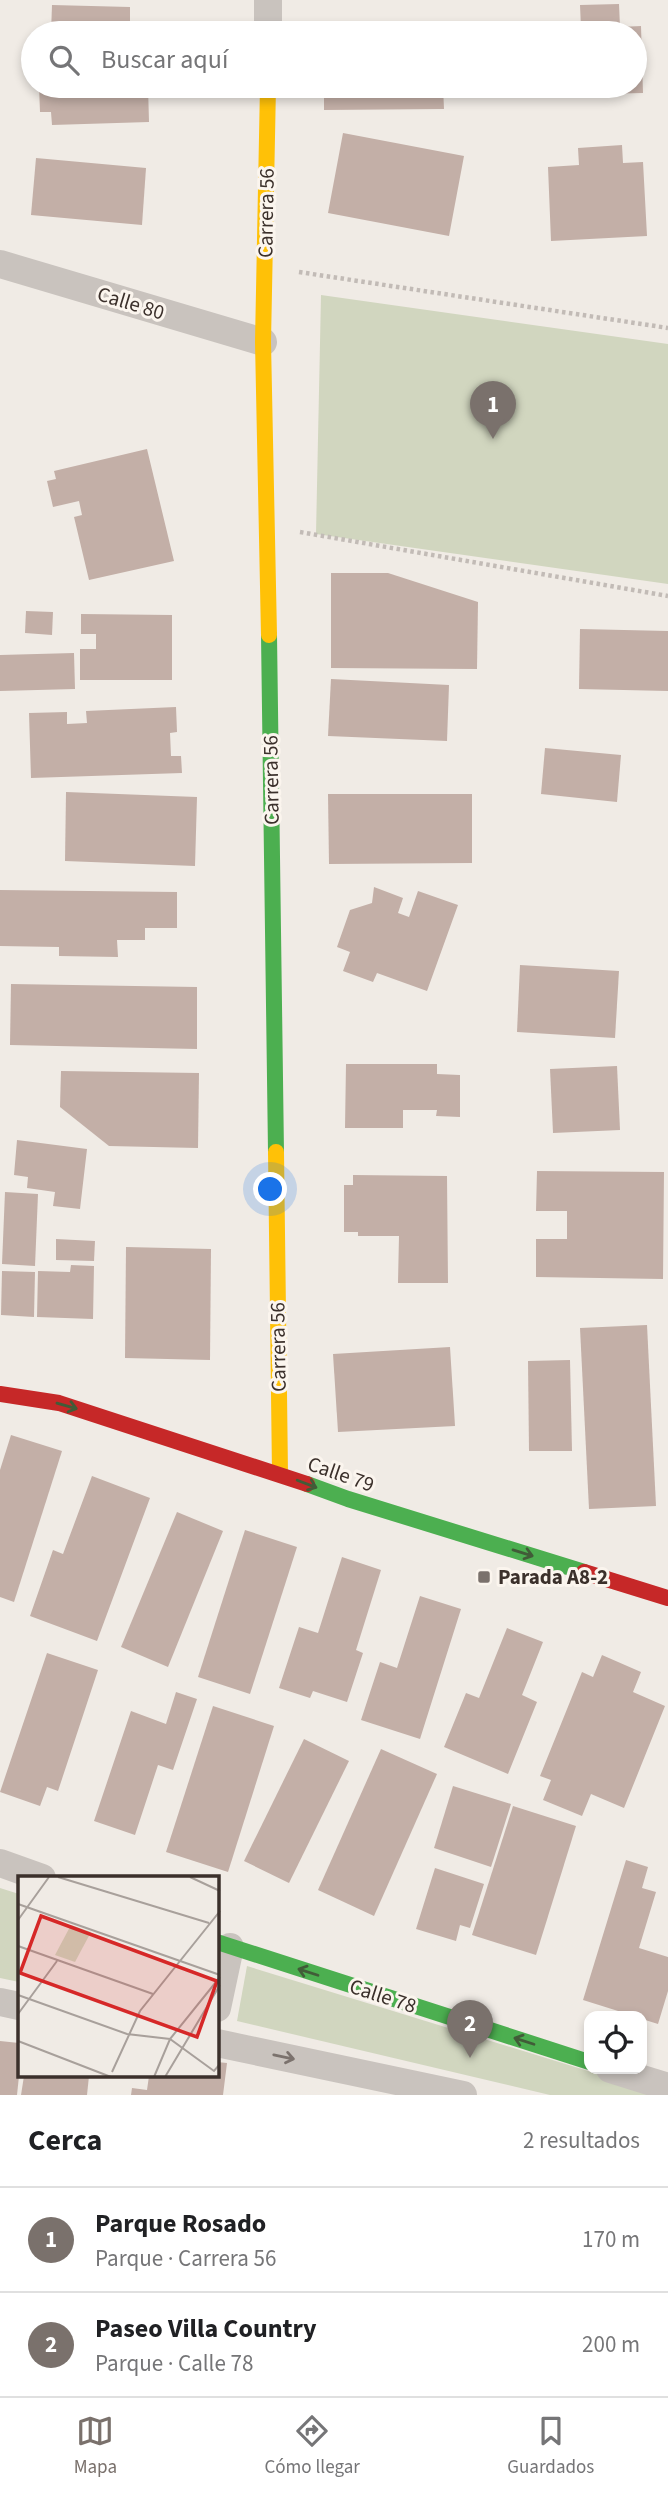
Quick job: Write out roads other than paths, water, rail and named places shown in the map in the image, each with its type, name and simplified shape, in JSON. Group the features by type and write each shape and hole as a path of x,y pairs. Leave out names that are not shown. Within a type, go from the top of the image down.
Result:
{"street":[{"path":"268,0 268,21"},
{"name":"Carrera 56","path":"268,98 263,342 268,526 280,1474"},
{"name":"Calle 80","path":"0,264 263,342"},
{"name":"Calle 79","path":"0,1394 59,1404 280,1474 348,1499 668,1598"},
{"path":"0,1863 36,1876"},
{"path":"219,1987 223,1945"},
{"name":"Calle 78","path":"223,1945 584,2060"},
{"path":"0,2002 18,2006"},
{"path":"219,2043 463,2095"},
{"path":"626,2074 668,2087"}],"place":[{"name":"Parque Rosado","path":"493,439"},
{"name":"Parada A8-2","path":"484,1577"},
{"name":"Paseo Villa Country","path":"470,2058"}]}
